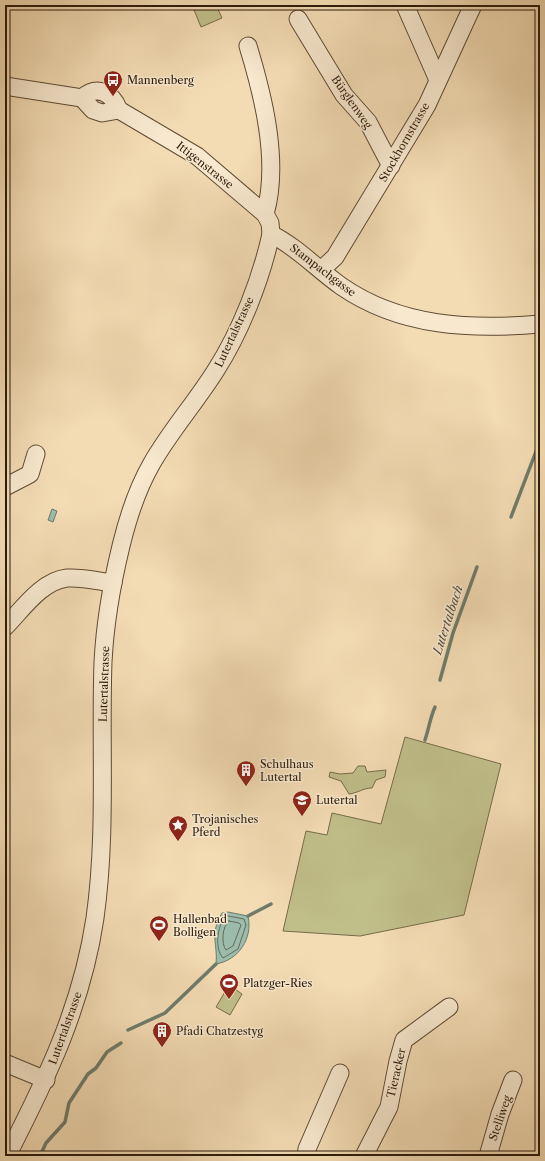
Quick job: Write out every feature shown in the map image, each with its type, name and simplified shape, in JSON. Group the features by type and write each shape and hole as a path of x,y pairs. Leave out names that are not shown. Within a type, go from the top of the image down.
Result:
{"street":[{"path":"405,5 438,80"},
{"name":"Stockhornstrasse","path":"321,270 335,257 427,105 473,5"},
{"name":"Bürglenweg","path":"298,19 344,95 368,122 391,166"},
{"path":"248,46 257,75 269,148 268,202 265,214 270,223 271,234"},
{"name":"Ittigenstrasse","path":"5,86 82,98 87,105 107,114 120,110 197,156 265,214"},
{"name":"Stampachgasse","path":"271,234 285,241 342,287 392,313 422,320 464,326 540,324"},
{"name":"Lutertalstrasse","path":"7,1156 46,1080 75,1008 90,949 95,918 101,842 103,661 113,583 121,546 139,487 160,451 226,354 251,297 271,234"},
{"path":"5,487 30,474 36,454"},
{"path":"5,627 37,594 56,581 74,578 113,583"},
{"name":"Tieracker","path":"364,1156 389,1107 404,1040 449,1007"},
{"path":"5,1063 46,1080"},
{"path":"306,1156 307,1149 340,1074"},
{"name":"Stelliweg","path":"488,1156 500,1114 513,1080"}],"shaded area":[{"path":"192,5 216,5 222,18 201,27"},
{"path":"405,737 501,764 464,915 360,936 283,931 306,831 327,835 332,813 381,824"},
{"path":"358,766 365,766 367,772 386,770 385,777 376,780 372,788 349,794 341,781 329,777 330,772 340,774 353,773"},
{"name":"Platzger-Ries","path":"229,985 242,994 230,1015 216,1007"}],"water":[{"path":"52,509 57,511 53,522 48,520"},
{"path":"228,912 248,916 248,932 246,940 238,953 224,962 216,964 216,927 222,913"}],"waterway":[{"path":"536,316 540,309"},
{"path":"511,517 540,441"},
{"name":"Lutertalbach","path":"440,680 453,633 477,567"},
{"path":"425,740 435,707"},
{"path":"248,916 271,904"},
{"name":"Lutertalbach","path":"128,1030 165,1013 216,964"},
{"path":"40,1156 46,1143 65,1122 69,1103 88,1074 96,1068 107,1052 121,1043"}],"place":[{"name":"Mannenberg","path":"113,97"},
{"name":"Schulhaus Lutertal","path":"246,787"},
{"name":"Lutertal","path":"302,817"},
{"name":"Trojanisches Pferd","path":"178,842"},
{"name":"Hallenbad Bolligen","path":"159,942"},
{"name":"Platzger-Ries","path":"229,1000"},
{"name":"Pfadi Chatzestyg","path":"162,1048"}]}
